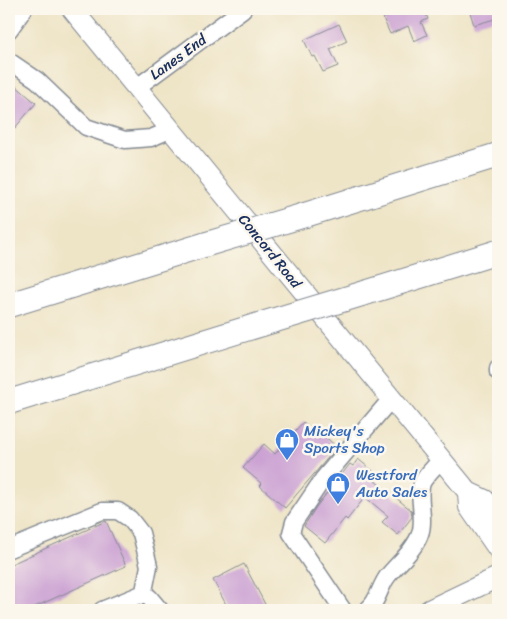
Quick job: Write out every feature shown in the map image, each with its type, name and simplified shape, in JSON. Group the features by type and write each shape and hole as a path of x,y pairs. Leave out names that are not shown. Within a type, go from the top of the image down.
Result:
{"highway":[{"path":"9,305 498,155"},
{"path":"9,402 498,252"}],"main road":[{"name":"Concord Road","path":"72,9 441,460 468,492 485,500 498,517"},
{"name":"Concord Road","path":"468,492 469,507 498,549"},
{"path":"429,610 498,577"}],"street":[{"path":"9,30 24,9"},
{"name":"Lanes End","path":"136,88 243,9"},
{"path":"9,61 37,80 86,127 124,140 151,138 170,130"},
{"path":"343,610 291,533 294,522 322,479 391,399"},
{"path":"367,610 377,599 380,588 386,578 420,536 423,508 420,494 422,482 441,460"},
{"path":"9,549 102,511 118,511 130,519 140,533 149,566 143,596"},
{"path":"107,609 139,595 149,598 160,610"}],"building":[{"path":"397,9 424,9 428,19 421,22 427,35 414,41 408,26 390,34 383,18 398,12"},
{"path":"469,9 498,9 498,18 474,25"},
{"path":"339,24 347,41 330,49 338,66 323,72 315,56 312,57 304,40"},
{"path":"16,86 36,103 9,135 9,95"},
{"name":"Mickey's Sports Shop","path":"303,422 312,429 314,427 337,447 285,508 260,486 262,484 243,468 264,444 275,454"},
{"name":"Westford Auto Sales","path":"358,459 379,476 375,481 411,510 412,517 398,535 382,522 388,516 365,497 347,520 345,518 325,543 304,526 316,507 350,464 353,466"},
{"path":"106,521 126,566 28,610 9,610 9,565"},
{"path":"244,564 268,610 229,610 213,580"}],"place":[{"name":"Mickey's Sports Shop","path":"287,461"},
{"name":"Westford Auto Sales","path":"338,505"}]}
